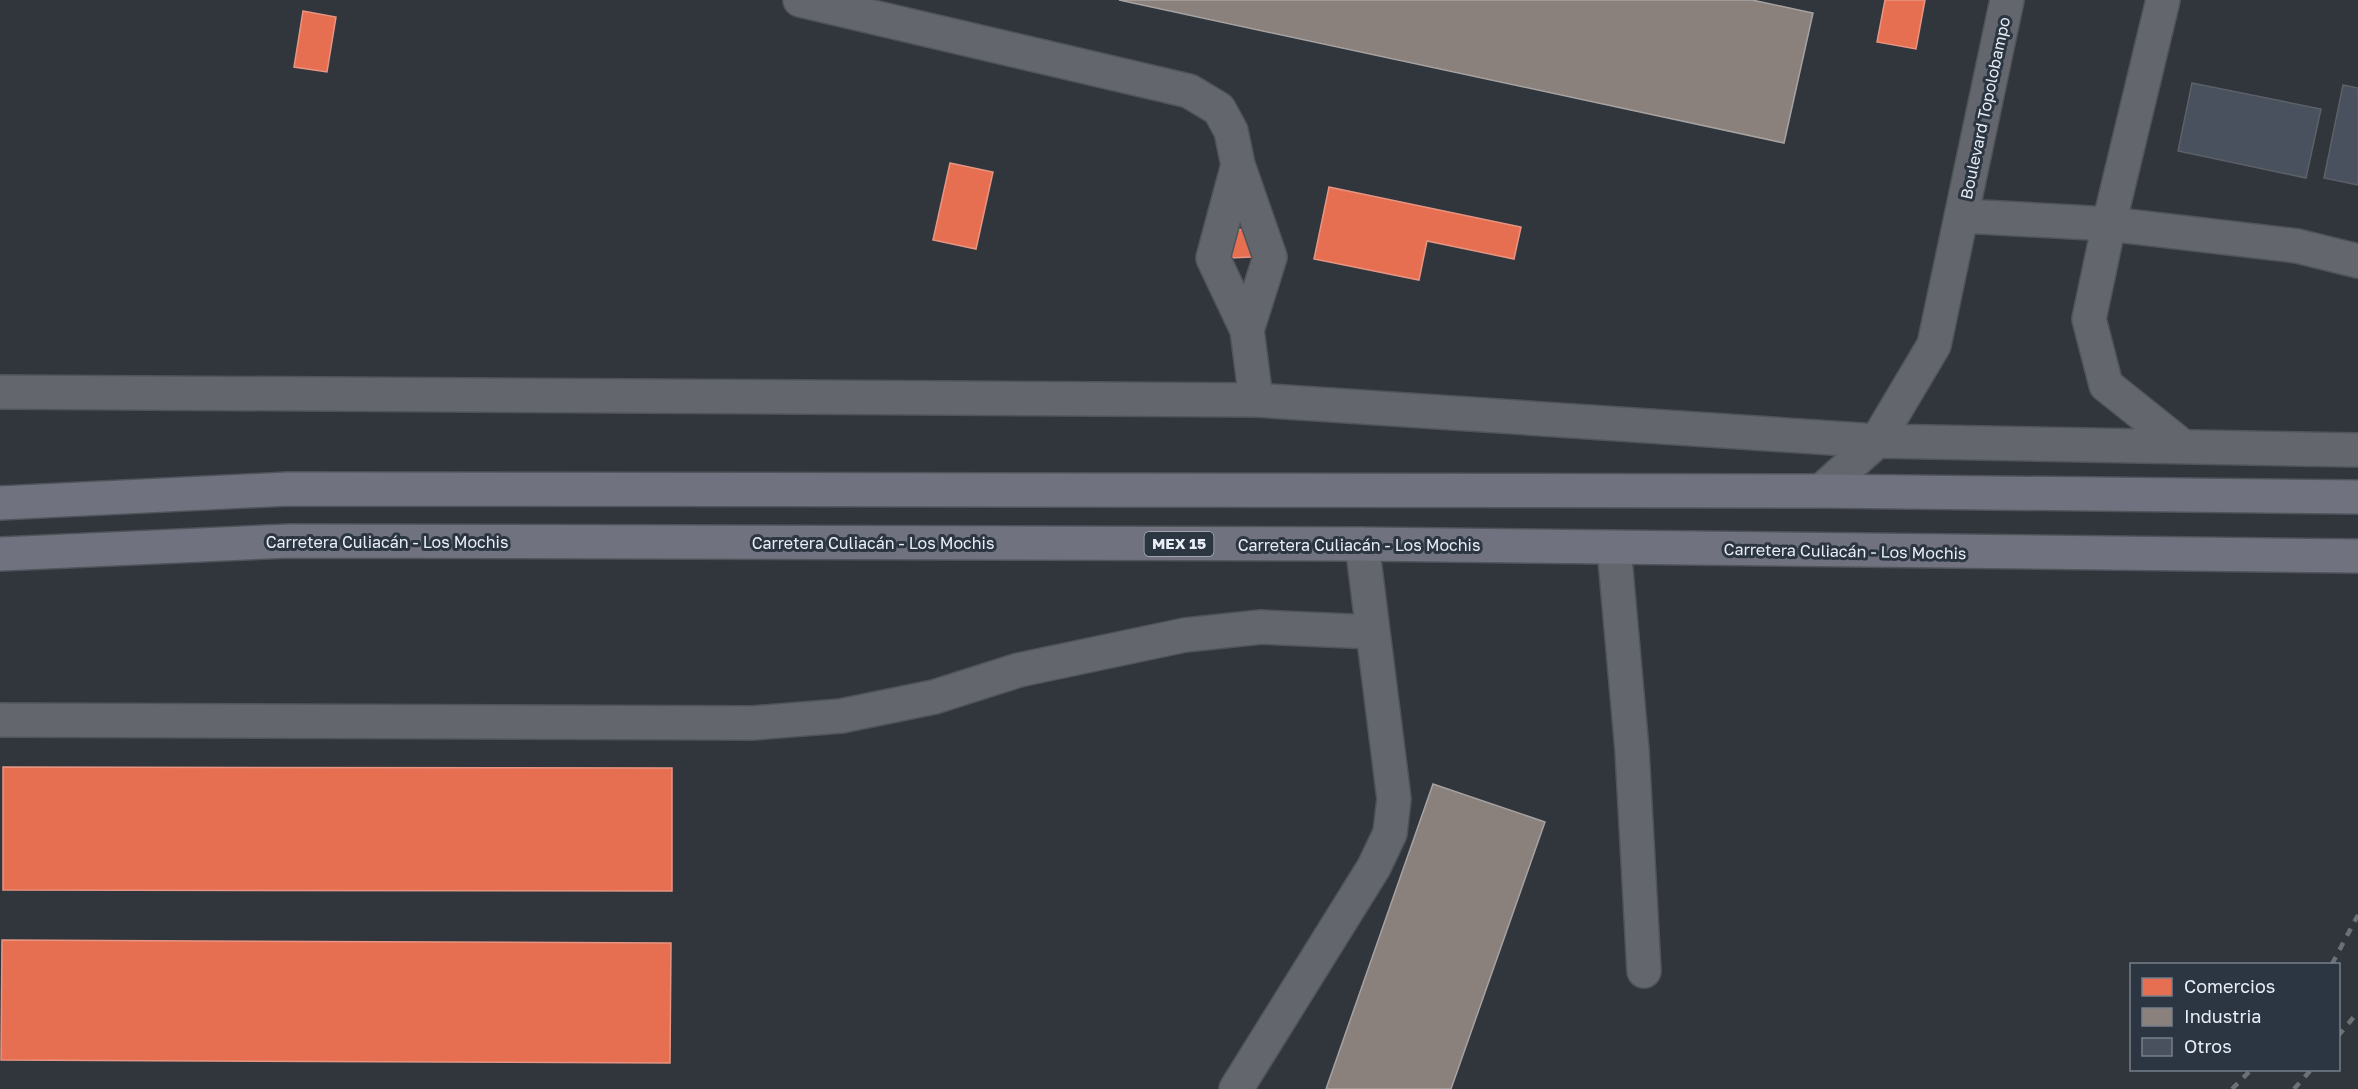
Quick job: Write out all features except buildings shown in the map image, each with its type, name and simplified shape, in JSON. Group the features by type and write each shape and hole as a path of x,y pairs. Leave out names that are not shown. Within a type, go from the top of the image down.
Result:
{"highway":[{"path":"0,503 288,489 1821,491 2358,496"},
{"name":"Carretera Culiacán - Los Mochis","path":"0,554 290,541 1362,544 2358,556"}],"street":[{"path":"800,0 1189,91 1219,109 1231,131 1238,165 1270,257 1247,330"},
{"name":"Boulevard Topolobampo","path":"1821,491 1877,441 1934,345 2007,0"},
{"path":"2163,0 2109,224 2089,318 2106,385 2181,445"},
{"path":"1238,165 1214,258 1247,330 1256,400"},
{"path":"1963,216 2109,224 2298,246 2358,261"},
{"path":"0,392 1256,400 1877,441 2358,450"},
{"path":"1236,1089 1374,867 1390,833 1394,799 1362,544"},
{"path":"1614,548 1632,750 1644,971"},
{"path":"0,720 753,723 841,716 934,697 1019,670 1185,635 1261,627 1373,632"}],"railway":[{"path":"2333,963 2358,915"},
{"path":"2340,1034 2358,1012"},
{"path":"2232,1089 2250,1071"},
{"path":"2294,1089 2310,1071"}]}
